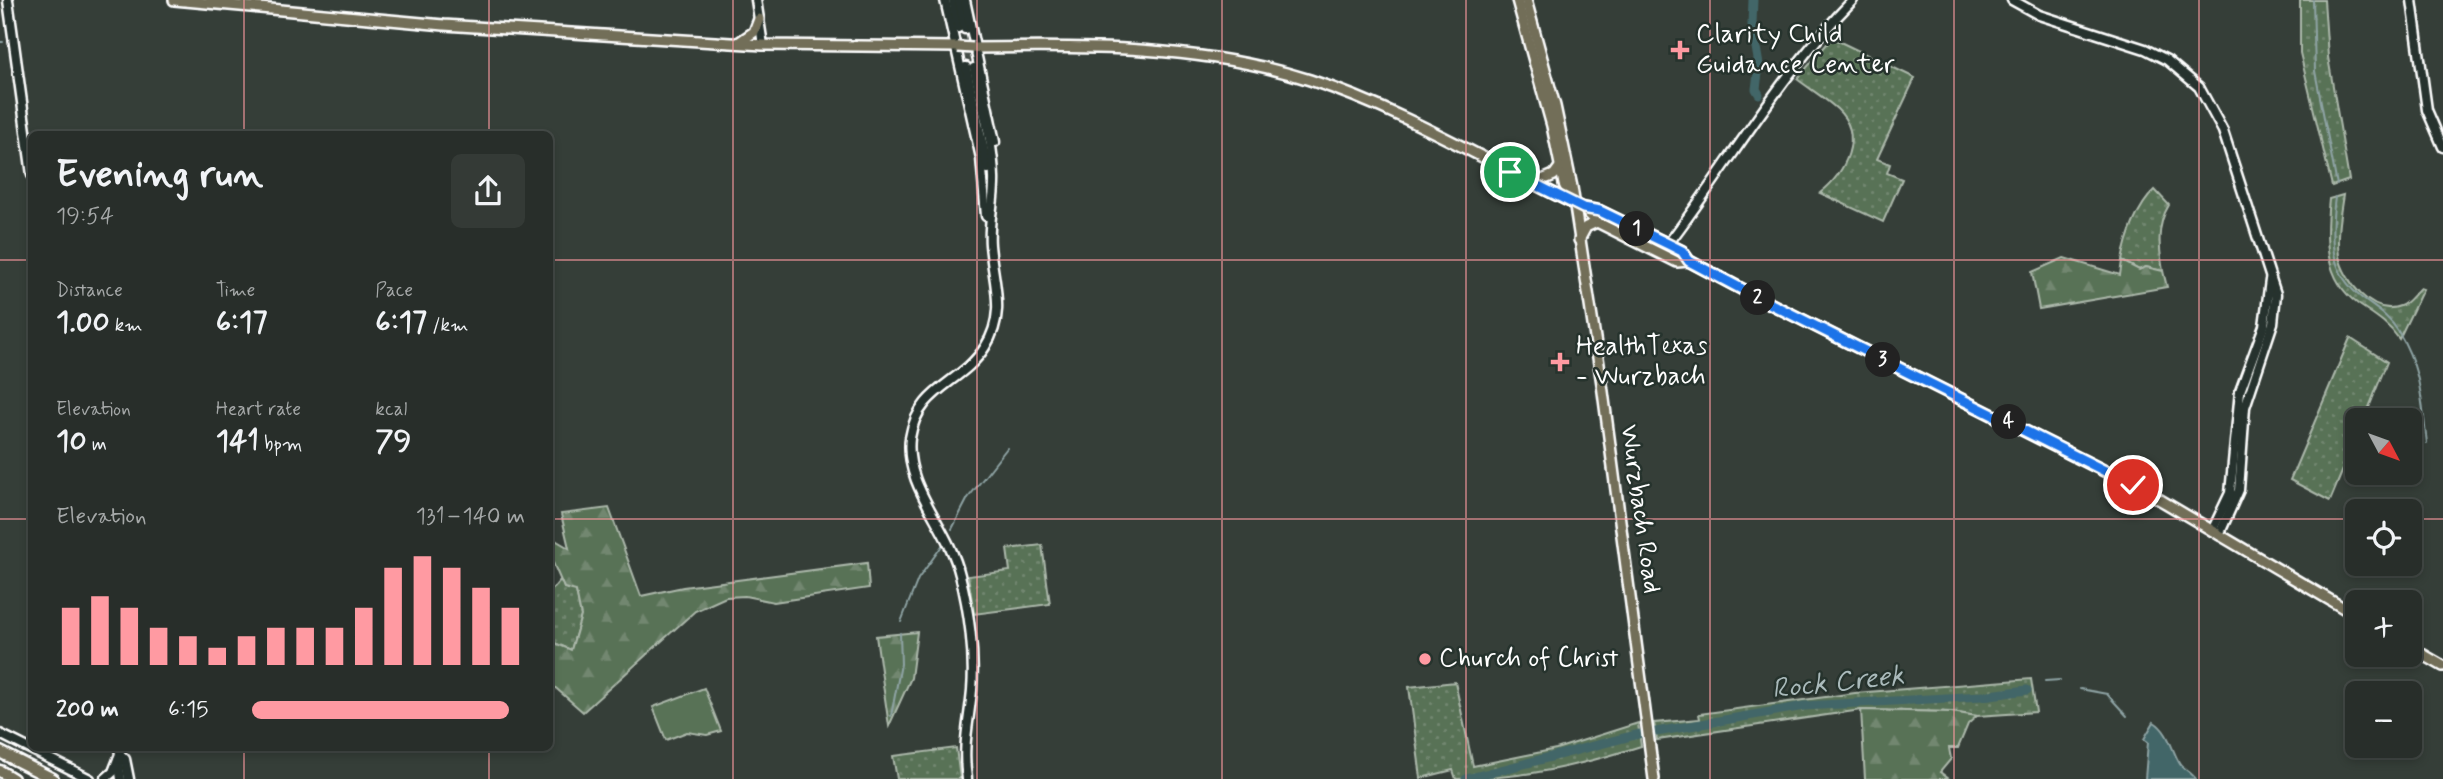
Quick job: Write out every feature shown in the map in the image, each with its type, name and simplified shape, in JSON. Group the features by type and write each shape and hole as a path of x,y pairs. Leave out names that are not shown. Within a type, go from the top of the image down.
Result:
{"highway":[{"path":"0,752 53,779"},
{"path":"0,773 12,778"}],"main road":[{"path":"174,0 444,25 764,45 1198,54 1277,70 1366,101 1572,203 1600,211 1682,251 1689,261 2071,453 2216,533 2345,609"},
{"name":"Wurzbach Road","path":"1517,0 1560,167 1572,203"},
{"name":"Wurzbach Road","path":"1526,0 1560,128 1602,384 1654,779"},
{"path":"738,43 754,32 759,19"},
{"path":"1533,184 1553,175 1560,167"},
{"path":"1583,208 1597,222 1677,262 1689,261"},
{"path":"1578,241 1586,227 1597,222"},
{"path":"1653,249 1668,244"},
{"path":"2422,654 2443,666"}],"street":[{"path":"8,0 28,146"},
{"path":"757,0 764,45"},
{"path":"945,0 981,158 986,216 998,296 994,329 972,364 942,384 923,404 912,429 909,454 915,482 949,541 962,585 973,670 963,744 967,779"},
{"path":"953,0 962,28 959,0"},
{"path":"965,0 999,165 998,196 989,231"},
{"path":"1668,244 1804,56 1853,0"},
{"path":"2012,0 2039,15 2158,55 2178,67 2198,85 2211,104 2223,131 2270,281 2264,326 2240,391 2230,493 2216,533"},
{"path":"2412,0 2427,110 2443,147"},
{"path":"986,216 987,160 970,67 993,164 989,231"},
{"path":"0,734 28,748"},
{"path":"34,751 90,779"},
{"path":"105,779 113,772 119,754"},
{"path":"119,754 121,779"},
{"path":"119,754 125,759 129,779"}],"green space":[{"path":"2300,0 2324,0 2328,57 2349,180 2332,186 2300,53"},
{"path":"1832,38 1915,78 1877,159 1890,164 1887,173 1902,179 1883,222 1820,193 1844,165 1851,142 1850,131 1846,120 1837,109 1797,79"},
{"path":"2155,190 2169,205 2160,229 2163,271 2146,267 2139,270 2122,261 2133,223"},
{"path":"2343,195 2338,248 2342,265 2353,285 2370,301 2390,308 2403,305 2420,288 2423,289 2399,339 2385,323 2347,294 2332,270 2327,243 2329,199"},
{"path":"2064,258 2120,275 2122,261 2139,270 2146,267 2163,271 2167,287 2039,309 2032,272"},
{"path":"2350,338 2387,362 2369,408 2345,408 2345,465 2330,501 2290,480"},
{"path":"609,508 641,596 683,587 867,563 869,588 774,602 745,596 726,597 695,611 583,712 553,686 553,642 571,650 581,616 576,591 564,588 553,563 553,539 569,548 561,514"},
{"path":"1042,545 1050,604 974,614 968,576 1010,571 1007,549"},
{"path":"561,579 564,588 576,590 581,616 571,650 553,642 553,588"},
{"path":"917,632 911,678 889,726 876,636"},
{"path":"2031,679 2036,712 1977,716 1951,712 1861,710 1657,740 1654,723 1700,719 1699,714 1855,693"},
{"path":"1455,682 1473,766 1556,749 1638,723 1641,746 1595,760 1527,774 1456,779 1453,770 1421,778 1409,687"},
{"path":"704,688 721,731 707,735 687,732 666,740 653,707"},
{"path":"1861,710 1951,712 1977,716 1968,724 1958,748 1949,748 1951,759 1940,772 1949,779 1865,779"},
{"path":"956,748 960,779 897,779 893,756"}],"water":[{"path":"2154,722 2167,736 2180,764 2196,779 2145,779 2148,742 2144,739"}],"waterway":[{"path":"1753,0 1752,24 1759,65 1756,89 1759,94"},
{"path":"2313,0 2315,71 2337,185"},
{"path":"2335,197 2332,240 2337,265 2352,289 2391,321 2406,345 2416,372 2427,443"},
{"path":"952,529 968,498 1007,448"},
{"path":"901,622 918,579 944,543"},
{"path":"891,716 901,664 900,633"},
{"name":"Rock Creek","path":"2045,681 2060,680"},
{"name":"Rock Creek","path":"2080,689 2107,694 2127,716"},
{"name":"Rock Creek","path":"1656,732 1804,706 1983,696 2027,690"},
{"name":"Rock Creek","path":"1466,779 1639,734"}],"tunnel":[{"path":"958,28 966,67"},
{"path":"965,29 974,68"}],"place":[{"name":"Clarity Child Guidance Center","path":"1680,50"},
{"name":"HealthTexas - Wurzbach","path":"1560,362"},
{"name":"Church of Christ","path":"1425,659"}],"route":[{"path":"1510,172 1583,208 1600,211 1682,251 1689,261 1753,295 2133,485"}]}
